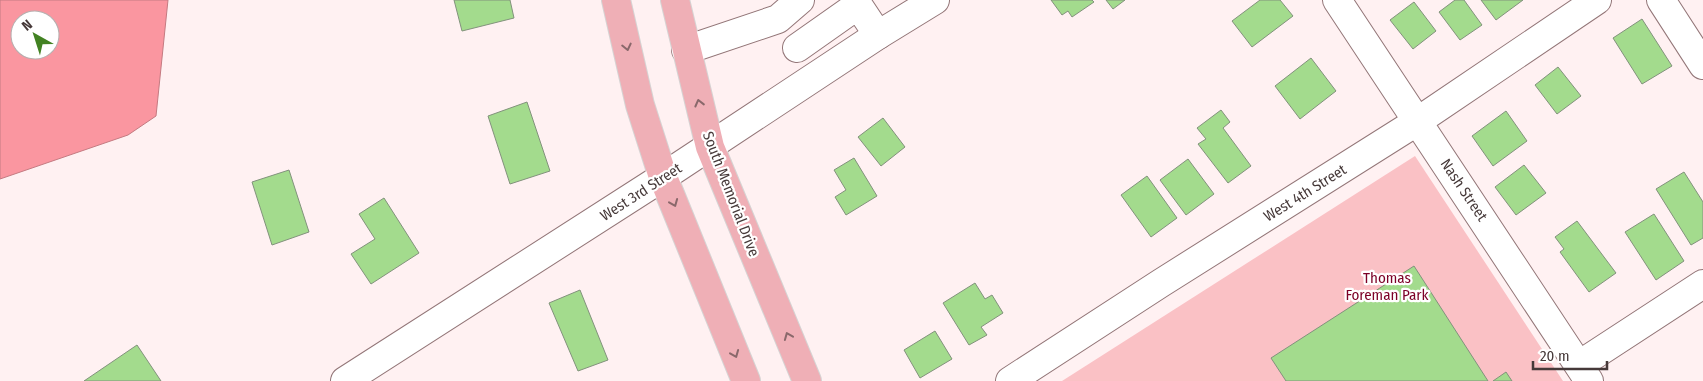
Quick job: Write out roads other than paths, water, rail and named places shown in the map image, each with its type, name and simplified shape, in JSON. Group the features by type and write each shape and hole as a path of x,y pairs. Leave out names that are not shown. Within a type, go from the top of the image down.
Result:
{"main road":[{"path":"616,0 640,105 663,177 746,381"},
{"name":"South Memorial Drive","path":"675,0 710,147 807,381"}],"street":[{"path":"686,50 800,0"},
{"name":"Nash Street","path":"1338,0 1584,373"},
{"name":"West 4th Street","path":"1010,381 1418,121 1597,0"},
{"path":"1661,0 1703,65"},
{"name":"West 3rd Street","path":"345,381 710,147 878,35 919,4"},
{"path":"797,48 858,5 878,35"},
{"path":"775,10 816,77"},
{"path":"1584,373 1703,284"}],"park label":[{"name":"Thomas Foreman Park","path":"1387,286"}]}
